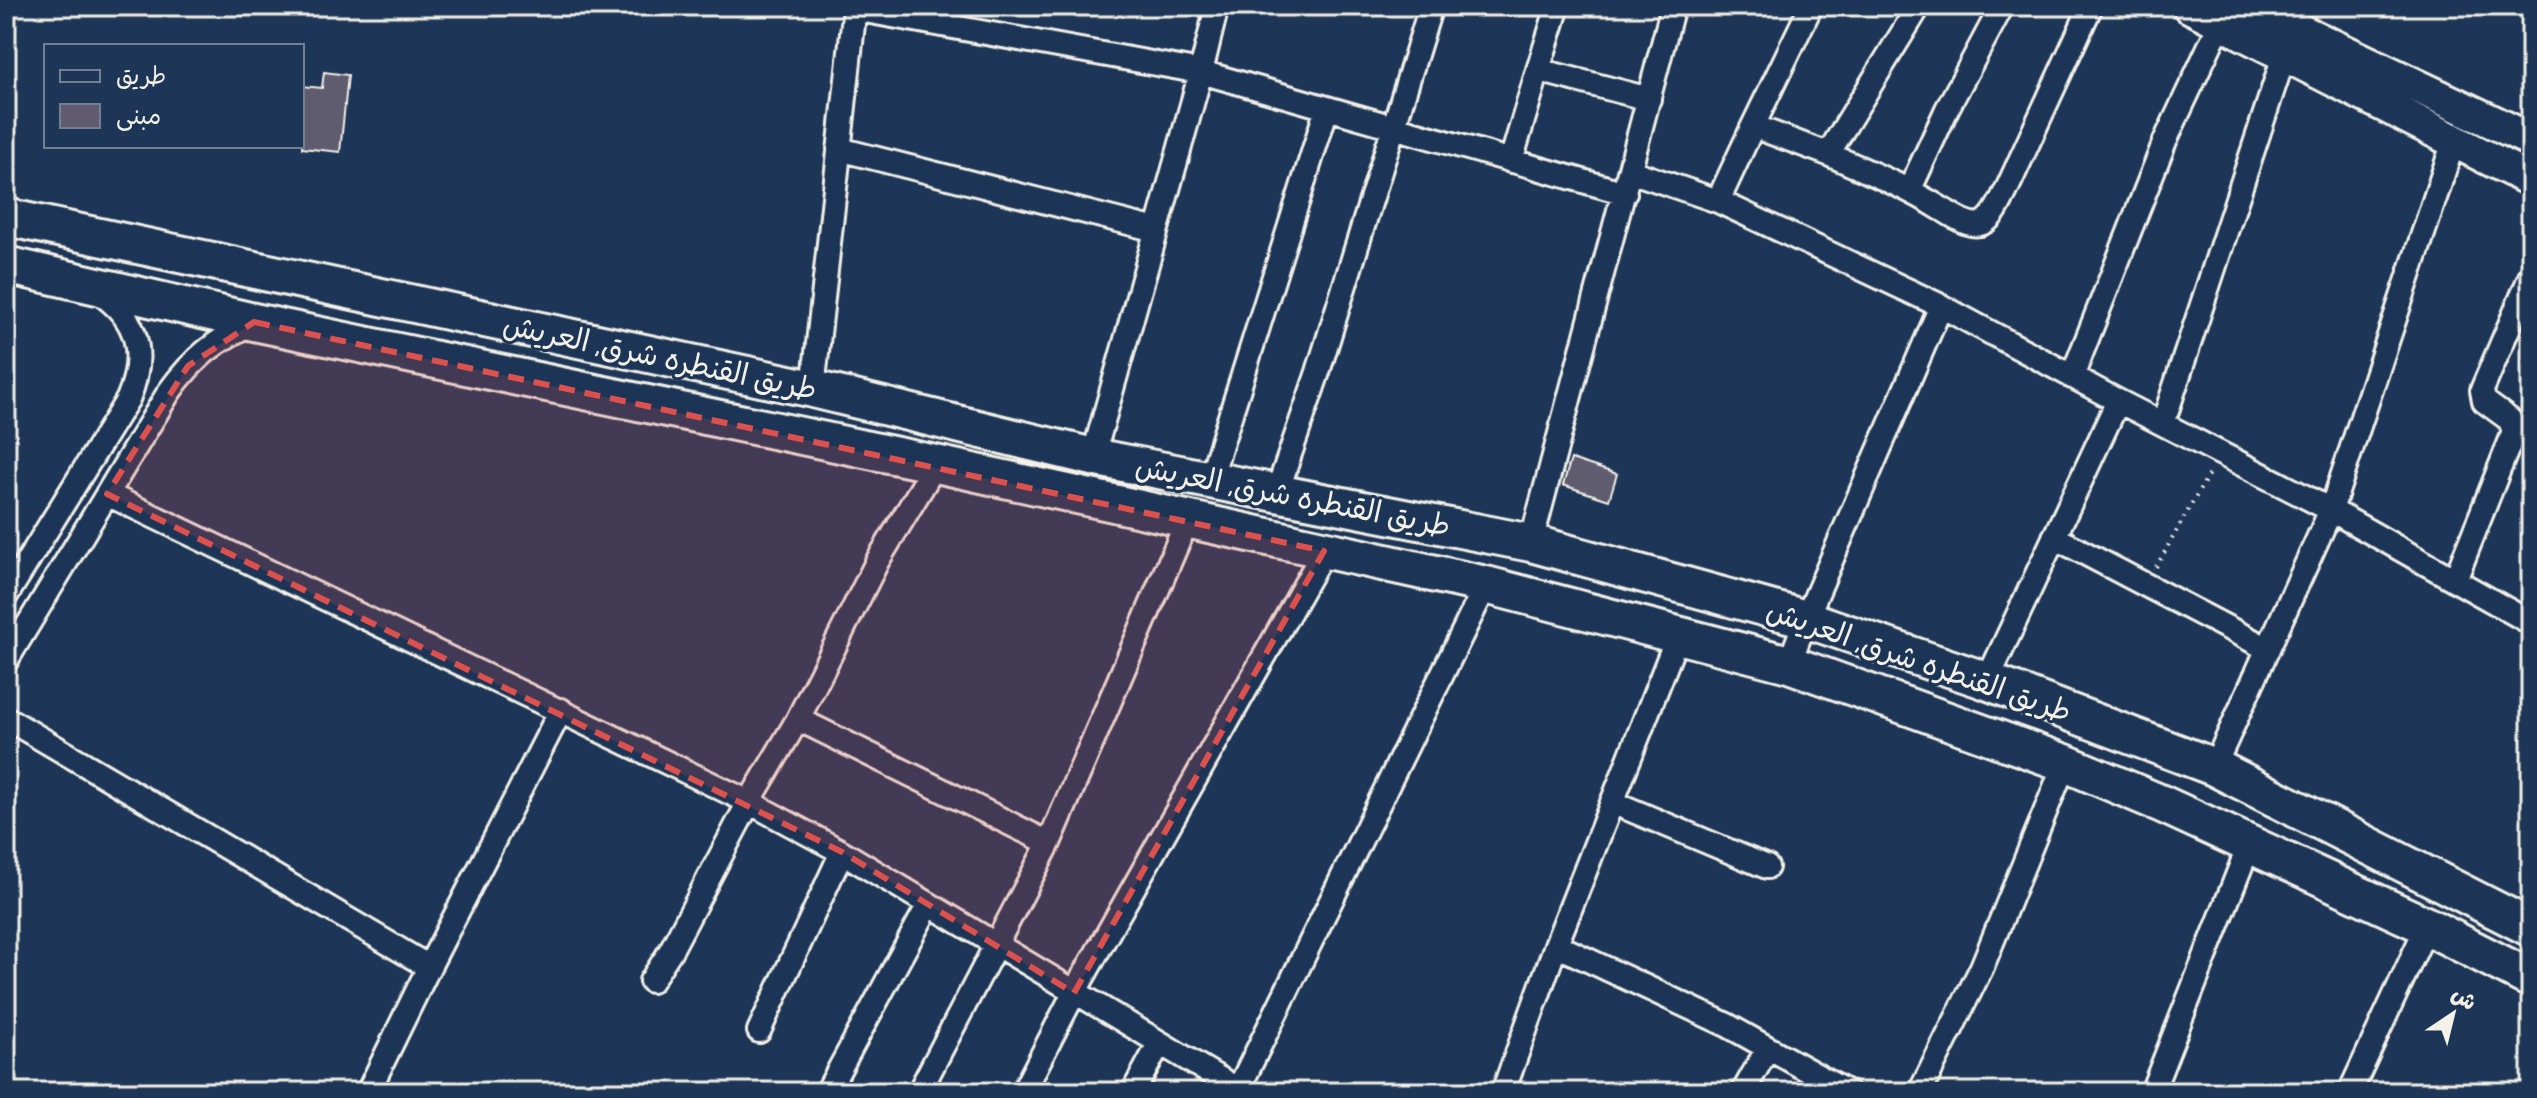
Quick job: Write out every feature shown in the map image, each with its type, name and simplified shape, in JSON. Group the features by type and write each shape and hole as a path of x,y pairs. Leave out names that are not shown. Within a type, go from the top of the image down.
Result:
{"highway":[{"name":"طريق القنطره شرق, العريش","path":"6,217 813,389 1093,457 1531,543 1806,619 1987,681 2214,767 2531,928"},
{"name":"طريق القنطره شرق, العريش","path":"6,265 254,322 936,464 1486,585 1789,664 2065,763 2250,843 2531,979"}],"main road":[{"path":"2189,6 2221,22 2292,41 2531,140"},
{"path":"2256,6 2292,41 2454,141 2531,180"},
{"path":"2277,6 2292,41"}],"street":[{"path":"1093,457 1217,6"},
{"path":"1277,492 1318,372 1431,6"},
{"path":"1511,161 1558,6"},
{"path":"1531,543 1673,6"},
{"path":"1718,201 1811,6"},
{"path":"1828,154 1919,6"},
{"path":"1910,189 1947,109 2002,6"},
{"path":"1753,126 1910,189 1975,225 1990,219 2006,191 2091,6"},
{"path":"813,389 854,7 1201,72 1511,161 1718,201 1941,306 2331,510 2531,623"},
{"path":"2072,377 2165,141 2221,22"},
{"path":"2163,423 2292,41"},
{"path":"1538,70 1649,99"},
{"path":"1210,480 1327,108"},
{"path":"2214,767 2331,510 2454,141"},
{"path":"839,149 1156,230"},
{"path":"2455,580 2514,432 2510,420 2484,401 2481,395 2531,275"},
{"path":"6,596 128,399 137,377 140,350 124,316 109,298 84,282"},
{"path":"1789,664 1941,306"},
{"path":"6,661 188,366 208,348 254,322"},
{"path":"1987,681 2118,401"},
{"path":"651,981 798,719 878,560 936,464"},
{"path":"107,494 749,802 842,852 1239,1091 1486,585"},
{"path":"919,1092 1049,843 1188,519"},
{"path":"2054,537 2268,649"},
{"path":"1023,1092 1074,993 1324,551"},
{"path":"1511,1089 1556,945 1678,635"},
{"path":"368,1092 561,710"},
{"path":"6,718 429,967"},
{"path":"798,719 1049,843"},
{"path":"1920,1092 1982,967 2065,763"},
{"path":"1612,802 1767,867"},
{"path":"2152,1092 2250,843"},
{"path":"759,1031 842,852"},
{"path":"827,1092 928,906"},
{"path":"2350,1092 2427,926"},
{"path":"1556,945 1727,1025 1847,1092"},
{"path":"1133,1092 1159,1044"},
{"path":"1743,1092 1768,1048"}],"path":[{"path":"2156,567 2221,452"}],"highlighted area":[{"path":"254,322 1324,551 1074,993 842,852 107,494 188,366"}],"building":[{"path":"324,72 348,75 340,152 302,148 304,86 322,88"},
{"path":"1571,459 1617,474 1609,500 1563,485"}]}
